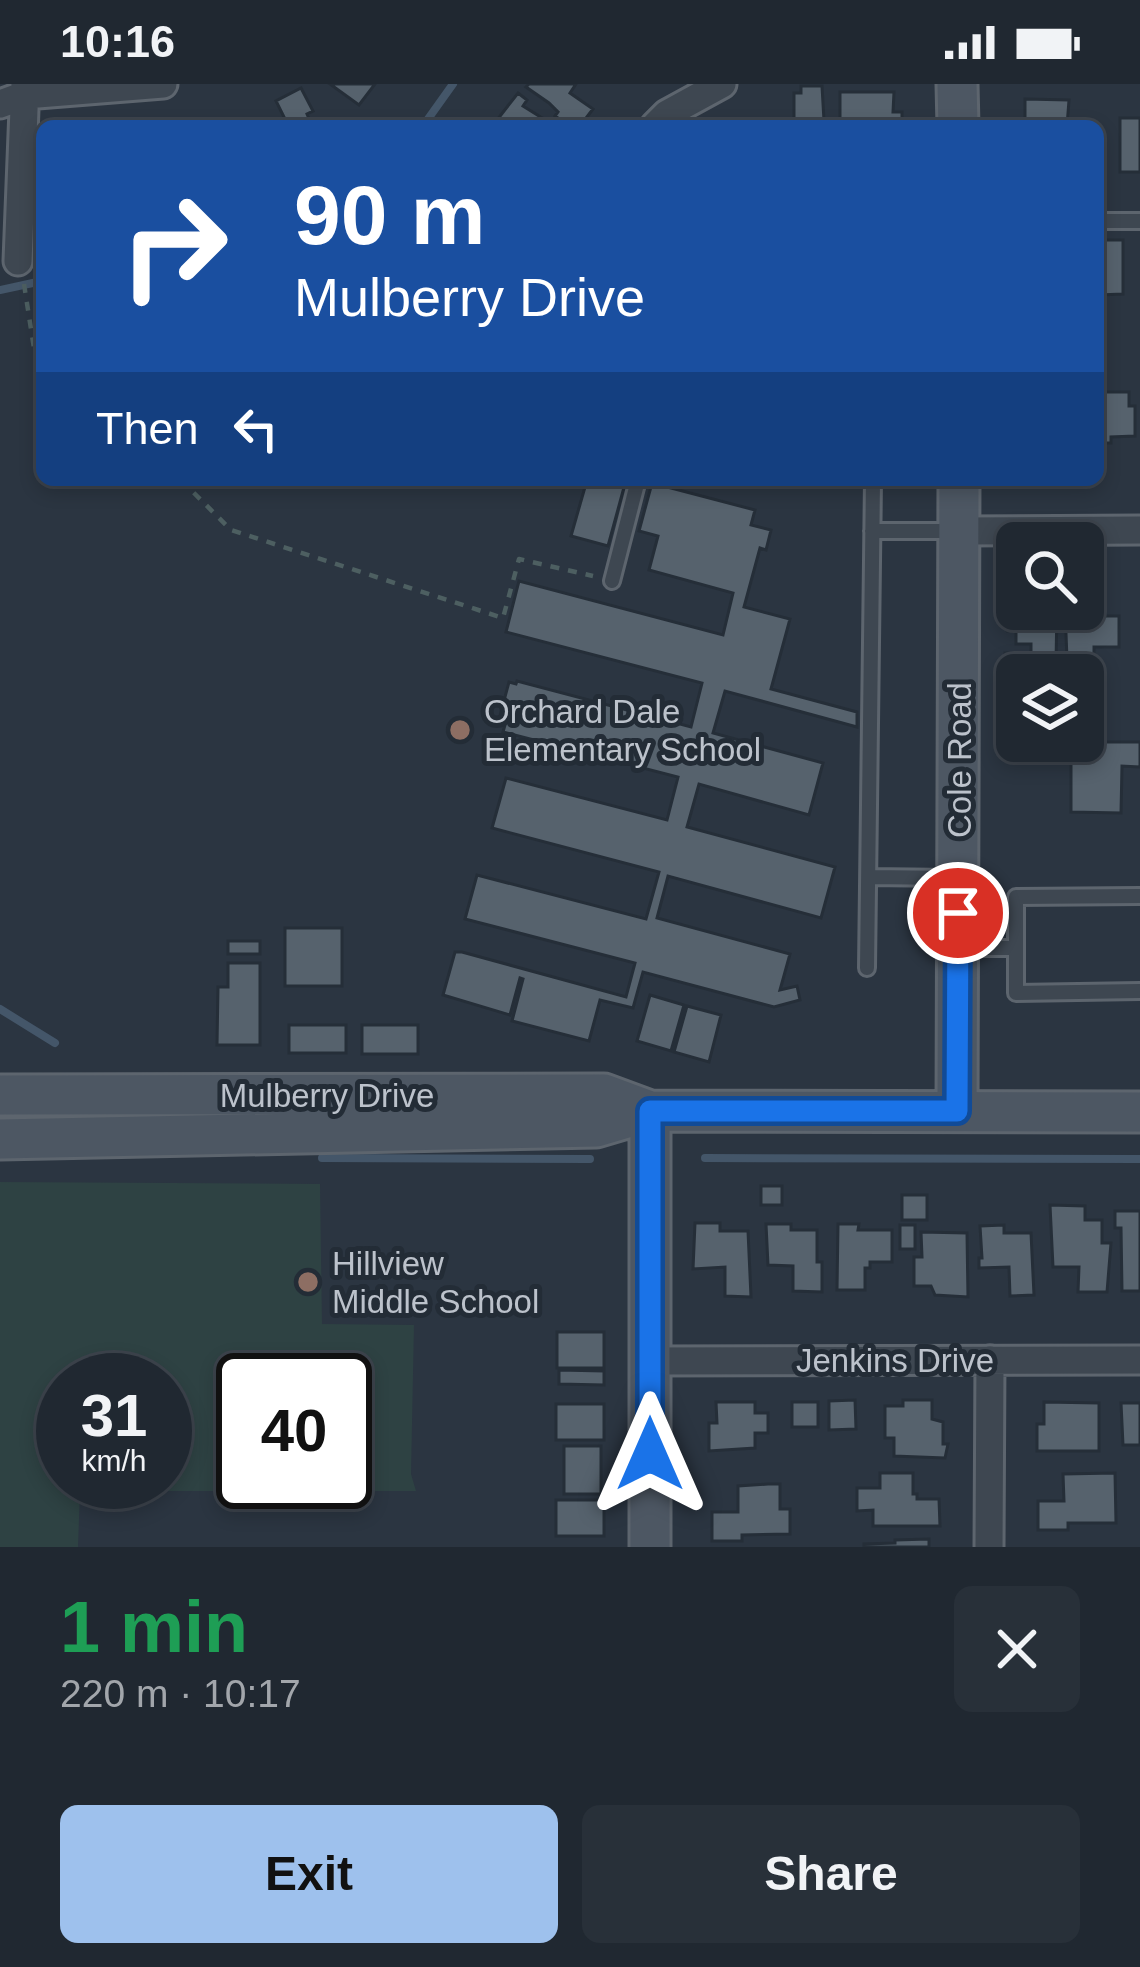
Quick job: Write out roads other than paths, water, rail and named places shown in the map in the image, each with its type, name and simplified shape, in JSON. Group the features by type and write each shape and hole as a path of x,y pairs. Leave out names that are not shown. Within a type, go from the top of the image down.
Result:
{"street":[{"path":"18,261 16,94 163,84"},
{"path":"661,120 722,84"},
{"path":"957,84 958,120"},
{"name":"Cole Road","path":"957,1111 959,486"},
{"path":"960,531 1140,530"},
{"name":"Mulberry Drive","path":"0,1095 604,1094 650,1111"},
{"path":"650,1111 650,1547"},
{"name":"Mulberry Drive","path":"0,1139 596,1127 650,1111 1140,1112"},
{"name":"Jenkins Drive","path":"650,1360 1140,1360"},
{"path":"989,1547 990,1360"}],"lane":[{"path":"1104,221 1140,221"},
{"path":"612,581 636,486"},
{"path":"867,968 873,486"},
{"path":"872,531 960,531"},
{"path":"868,877 958,878"},
{"path":"1140,896 1016,897 1016,993 1140,991"},
{"path":"958,948 1016,948"}],"waterway":[{"path":"427,120 453,84"},
{"path":"0,290 36,282"},
{"path":"0,1009 55,1043"},
{"path":"322,1158 590,1159"},
{"path":"705,1158 1140,1159"}],"place":[{"name":"Orchard Dale Elementary School","path":"460,730"},
{"name":"Hillview Middle School","path":"308,1282"}]}
